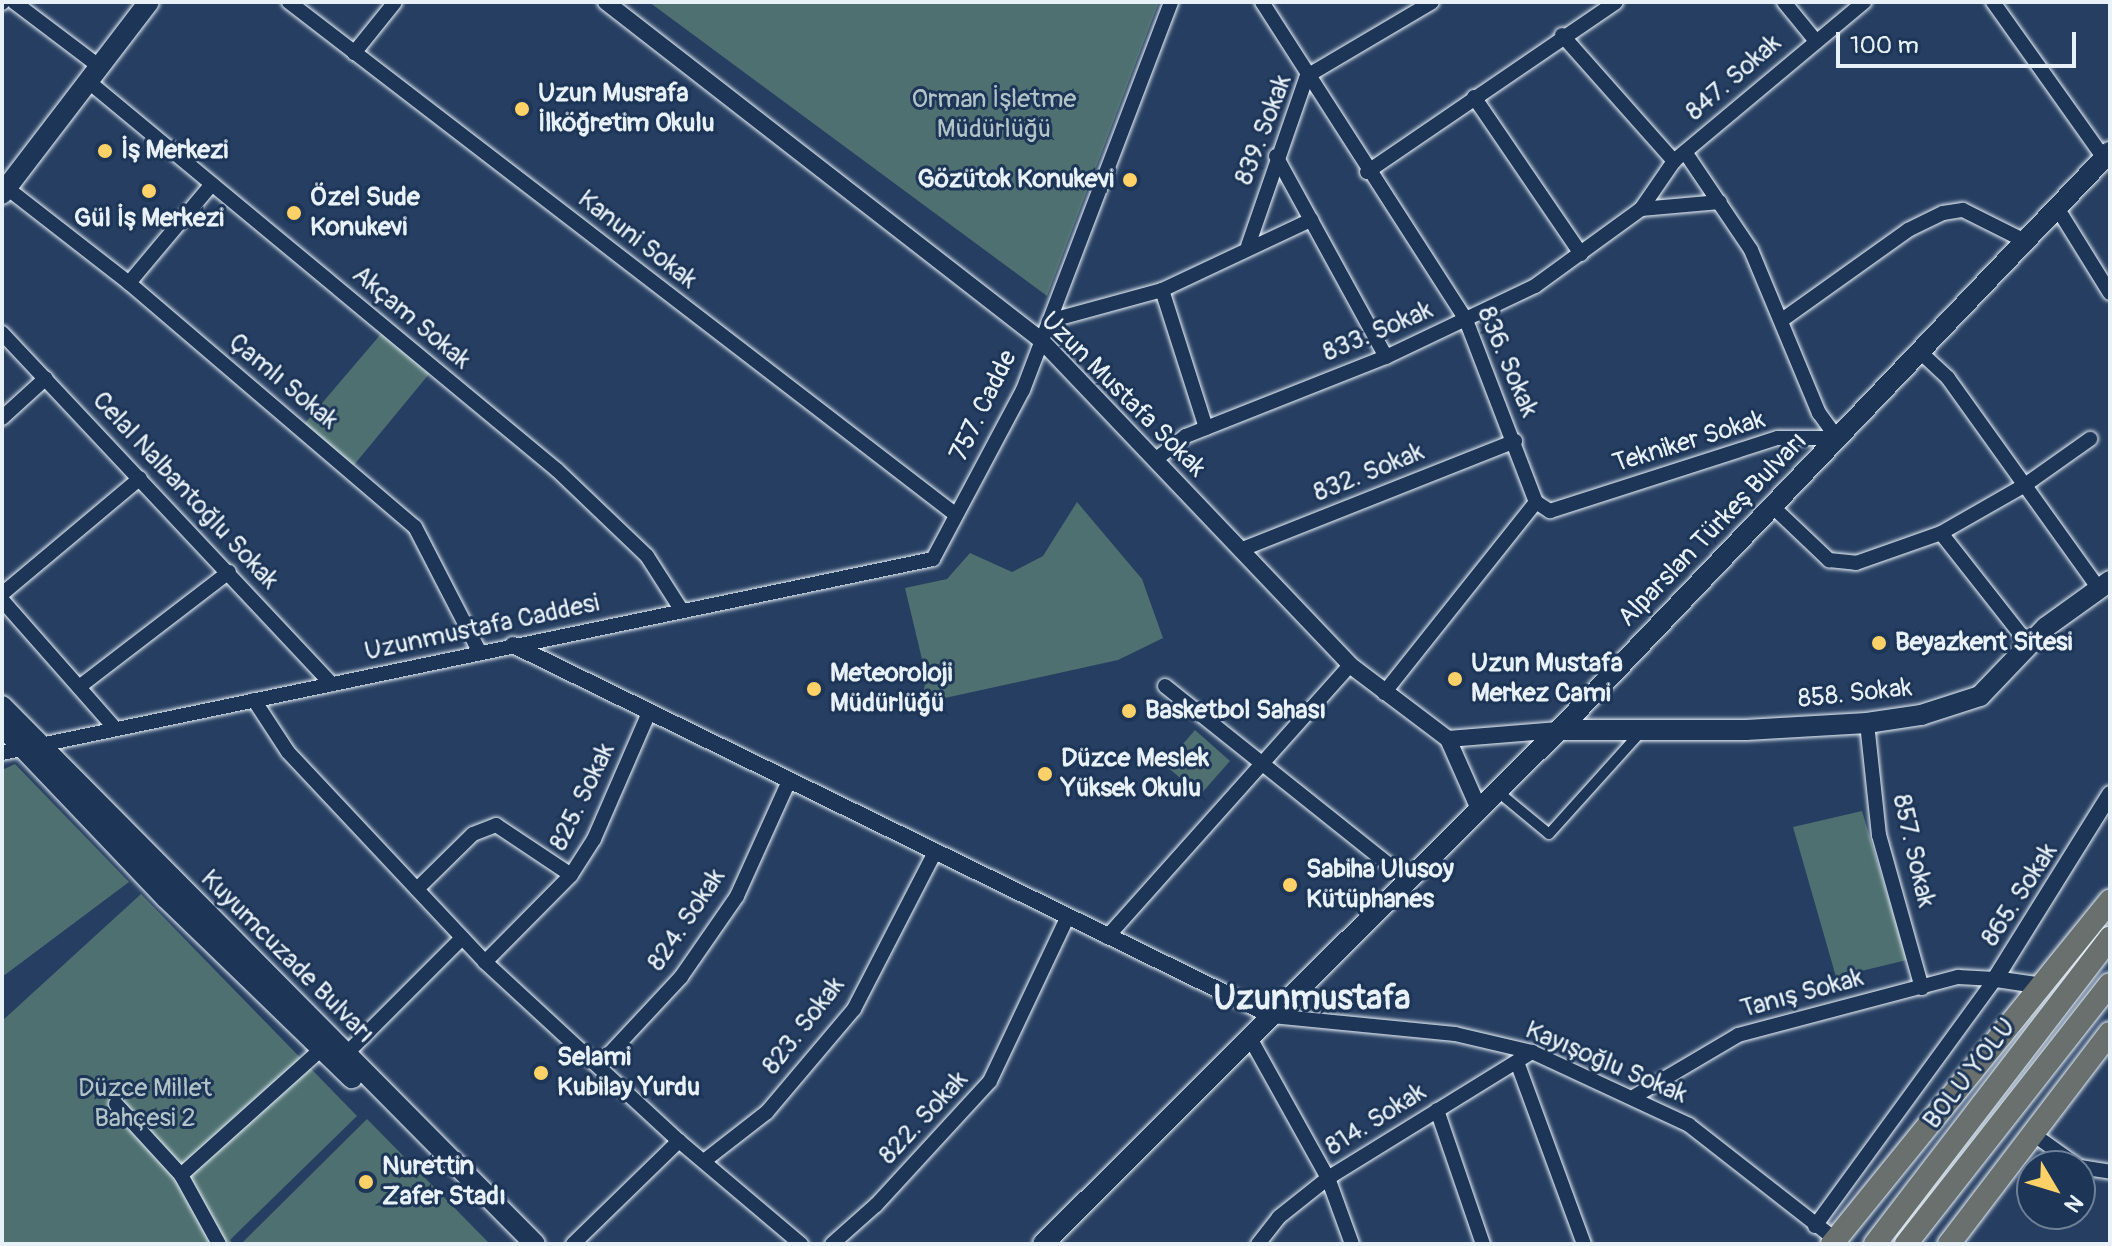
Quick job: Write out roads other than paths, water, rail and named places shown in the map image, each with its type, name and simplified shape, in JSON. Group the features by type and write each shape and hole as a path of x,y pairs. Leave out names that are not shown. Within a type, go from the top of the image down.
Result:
{"highway":[{"path":"1834,1242 2110,901"},
{"name":"BOLU YOLU","path":"1875,1244 2110,938"},
{"path":"1906,1244 2110,984"},
{"path":"1949,1244 2110,1033"}],"main road":[{"path":"5,191 149,2"},
{"name":"Alparslan Türkeş Bulvarı","path":"1043,1244 1559,730 2107,155"},
{"name":"858. Sokak","path":"1559,730 1641,732 1867,723 1921,715 1980,696 2029,645 2105,585"},
{"name":"Kuyumcuzade Bulvarı","path":"2,706 32,747 535,1244"},
{"name":"Kuyumcuzade Bulvarı","path":"2,726 32,747"},
{"name":"Kuyumcuzade Bulvarı","path":"333,1047 518,1244"}],"street":[{"name":"Akçam Sokak","path":"14,2 212,184 557,470 647,556 682,611"},
{"name":"Kanuni Sokak","path":"289,2 956,515"},
{"path":"354,53 395,2"},
{"name":"Uzun Mustafa Sokak","path":"606,2 1041,340 1350,665 1448,739"},
{"name":"757. Cadde","path":"933,559 1023,390 1171,2"},
{"name":"836. Sokak","path":"1262,2 1367,172 1466,320 1536,502"},
{"path":"1399,2 1407,16"},
{"name":"839. Sokak","path":"1248,246 1276,156 1307,76 1432,2"},
{"path":"1367,172 1562,35 1616,2"},
{"path":"1784,2 1815,40"},
{"name":"847. Sokak","path":"1680,157 1815,40 1864,2"},
{"path":"1993,2 2107,155"},
{"path":"1562,35 1720,202 1751,250 1819,413 1837,438"},
{"path":"1474,97 1581,254"},
{"path":"1276,156 1386,357"},
{"name":"833. Sokak","path":"1155,460 1206,428 1386,357 1535,286 1641,209 1680,157"},
{"path":"129,283 212,184"},
{"name":"Çamlı Sokak","path":"5,191 129,283 415,527 480,653"},
{"path":"1641,209 1720,202"},
{"path":"2056,206 2110,293"},
{"path":"1782,320 1908,230 1943,213 1963,210 2023,240"},
{"path":"1049,321 1162,290 1248,246 1311,220"},
{"path":"1162,290 1206,428"},
{"name":"Celal Nalbantoğlu Sokak","path":"2,333 332,684"},
{"path":"1918,350 1948,378 2025,485 2105,585"},
{"path":"2,418 46,378"},
{"name":"Tekniker Sokak","path":"1536,502 1550,511 1778,438 1837,438"},
{"path":"1772,506 1829,560 1856,563 1944,539 2090,439"},
{"name":"832. Sokak","path":"1240,550 1515,441"},
{"path":"114,727 2,597 140,478"},
{"path":"1384,693 1536,502"},
{"path":"1944,539 2029,645"},
{"name":"Uzunmustafa Caddesi","path":"2,753 114,727 933,559"},
{"path":"79,687 229,572"},
{"path":"513,645 648,715 1272,1016"},
{"path":"1107,937 1350,665"},
{"path":"1165,686 1408,880"},
{"path":"254,700 288,752 485,962 679,1141 801,1244"},
{"name":"825. Sokak","path":"485,962 571,875 594,839 648,715"},
{"name":"857. Sokak","path":"1867,723 1879,835 1922,988"},
{"path":"1479,809 1448,739 1559,730"},
{"path":"1497,791 1549,834 1641,732"},
{"name":"824. Sokak","path":"599,1065 681,977 737,896 788,783"},
{"name":"865. Sokak","path":"2043,986 1995,979 2110,794"},
{"path":"417,889 473,834 496,825 571,875"},
{"name":"823. Sokak","path":"704,1161 767,1112 854,1009 934,854"},
{"name":"822. Sokak","path":"832,1244 876,1205 990,1081 1067,918"},
{"path":"181,1175 462,938"},
{"name":"Tanış Sokak","path":"1635,1096 1738,1035 1958,977 1995,979"},
{"path":"1815,1226 1995,979"},
{"name":"Kayışoğlu Sokak","path":"1272,1016 1455,1034 1532,1052 1635,1096 1689,1125 1834,1242"},
{"path":"1250,1038 1328,1178 1352,1244"},
{"name":"814. Sokak","path":"1258,1244 1279,1217 1328,1178 1532,1052"},
{"path":"1517,1062 1584,1244"},
{"path":"116,1104 181,1175 219,1244"},
{"path":"1437,1110 1483,1244"},
{"path":"2033,1134 2056,1150"},
{"path":"573,1244 679,1141"}],"place":[{"name":"Uzun Musrafa İlköğretim Okulu","path":"522,109"},
{"name":"İş Merkezi","path":"105,151"},
{"name":"Gözütok Konukevi","path":"1130,180"},
{"name":"Gül İş Merkezi","path":"149,191"},
{"name":"Özel Sude Konukevi","path":"294,213"},
{"name":"Beyazkent Sitesi","path":"1879,643"},
{"name":"Uzun Mustafa Merkez Cami","path":"1455,679"},
{"name":"Meteoroloji Müdürlüğü","path":"814,689"},
{"name":"Basketbol Sahası","path":"1129,711"},
{"name":"Düzce Meslek Yüksek Okulu","path":"1045,774"},
{"name":"Sabiha Ulusoy Kütüphanes","path":"1290,885"},
{"name":"Selami Kubilay Yurdu","path":"541,1073"},
{"name":"Nurettin Zafer Stadı","path":"366,1182"}],"district":[{"name":"Uzunmustafa","path":"1312,999"}],"park label":[{"name":"Orman İşletme Müdürlüğü","path":"994,115"},
{"name":"Düzce Millet Bahçesi 2","path":"145,1104"}]}
